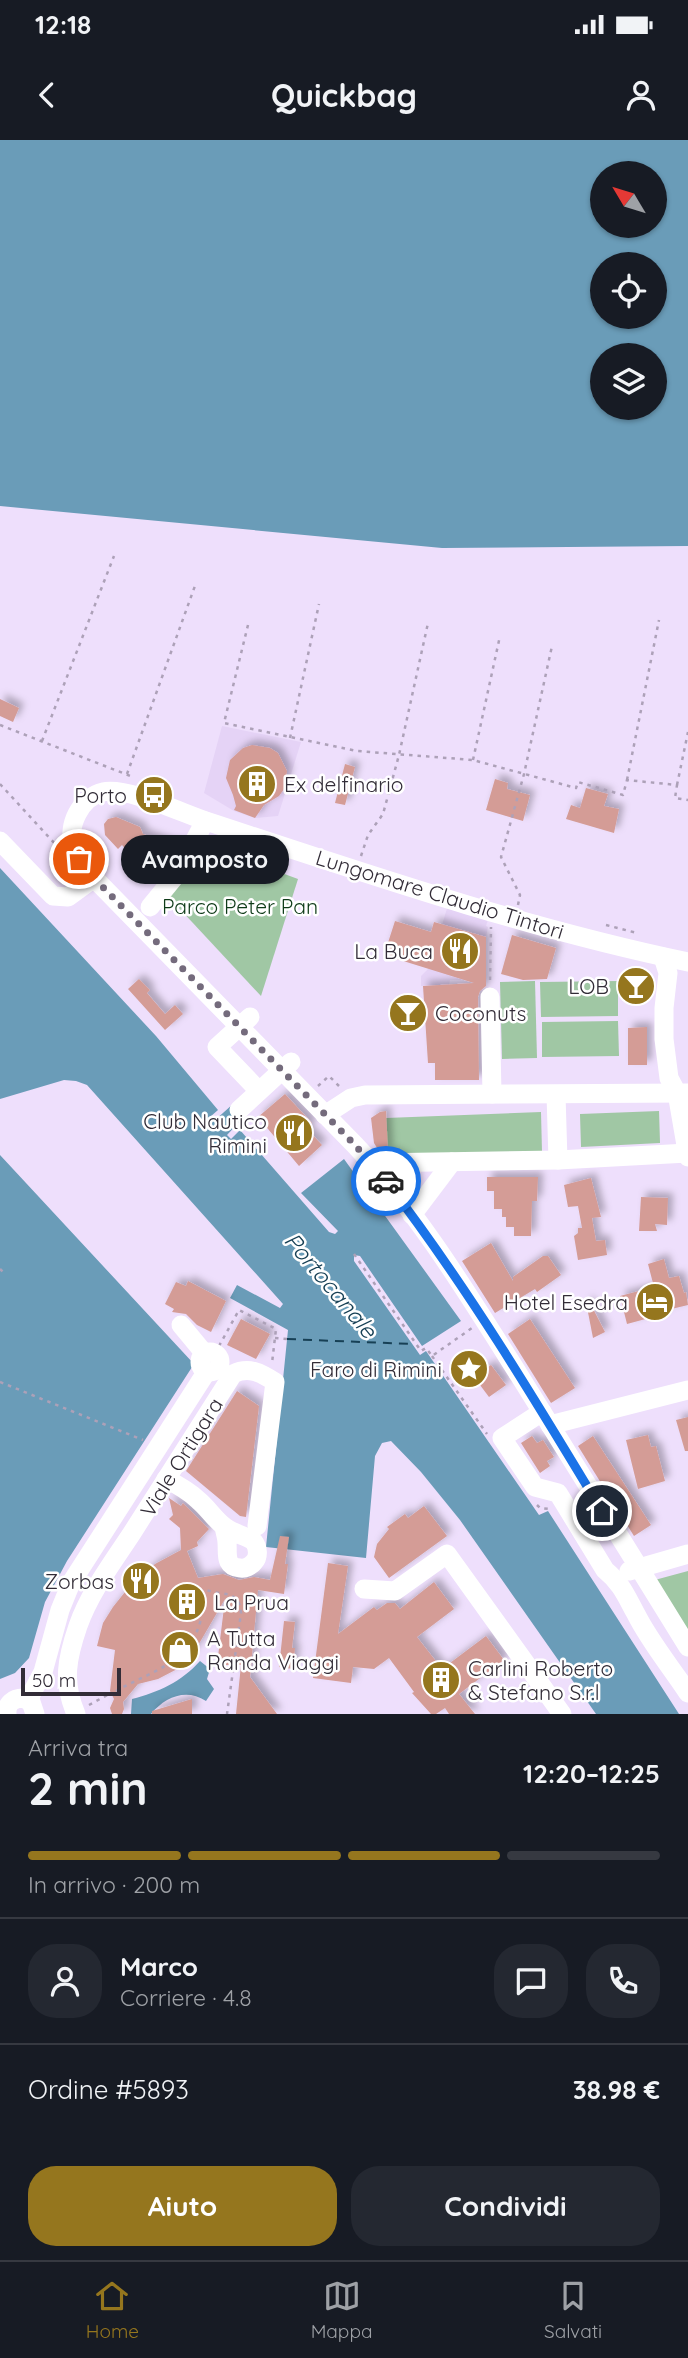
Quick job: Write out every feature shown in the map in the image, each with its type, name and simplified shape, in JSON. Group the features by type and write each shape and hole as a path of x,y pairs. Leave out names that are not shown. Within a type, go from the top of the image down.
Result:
{"street":[{"name":"Lungomare Claudio Tintori","path":"117,781 133,795 205,821 495,913 688,962"},
{"path":"117,781 81,806 72,835 73,846 79,859 94,878 245,1022 287,1066 325,1115 372,1163 485,1320 688,1647"},
{"path":"150,907 177,874 205,821"},
{"path":"0,841 53,896 68,897 94,878"},
{"path":"372,1163 558,1160 688,1154 682,1093 669,1078 664,1039 668,972 663,957"},
{"path":"490,997 492,1094"},
{"path":"245,1022 217,1046 260,1091"},
{"path":"239,1110 287,1066"},
{"path":"325,1115 351,1098 365,1095 682,1093"},
{"path":"556,1095 558,1160"},
{"path":"412,1215 452,1162"},
{"path":"4,1710 17,1698 31,1707 60,1610 71,1583 159,1447 215,1368 181,1325"},
{"name":"Viale Ortigara","path":"76,1714 69,1699 66,1681 79,1624 94,1593 166,1479 215,1368 233,1374 243,1369 265,1376"},
{"path":"257,1526 275,1382 265,1376"},
{"path":"688,1390 546,1419 502,1438 535,1487 558,1493 605,1570 628,1595 636,1615 688,1693"},
{"path":"166,1479 183,1487 199,1500 224,1527"},
{"path":"364,1589 396,1591 447,1554 562,1714"},
{"path":"615,1578 638,1566 688,1554"}],"path":[{"path":"42,741 114,556"},
{"path":"0,724 42,741 117,781 127,775 196,583"},
{"path":"289,738 319,604"},
{"path":"248,625 224,723 356,751 473,760 576,789 578,782 623,795 659,620"},
{"path":"357,869 368,835 383,814 428,623"},
{"path":"473,760 500,636"},
{"path":"519,903 520,895 501,857 524,774 552,646"},
{"path":"688,732 676,798 688,800"},
{"path":"127,775 139,779"},
{"path":"627,780 677,785"},
{"path":"0,784 63,853"},
{"path":"490,997 490,932 495,913"},
{"name":"Lungomare Claudio Tintori","path":"597,923 649,936"},
{"path":"354,1254 413,1343 421,1351 426,1348 494,1443"},
{"path":"0,1269 6,1275"},
{"path":"432,1356 485,1320"},
{"path":"265,1376 273,1360 276,1329"},
{"path":"275,1338 287,1339"},
{"path":"0,1382 159,1447"},
{"path":"532,1497 540,1508 553,1509"},
{"path":"116,1691 174,1662 192,1642 201,1619 197,1606 198,1594 204,1589 220,1595 229,1594 240,1602 241,1613 227,1714"}],"shaded area":[{"path":"222,726 301,742 278,816 255,818 234,811 204,793"},
{"name":"La Buca","path":"448,905 489,916 486,926 486,980 450,980 449,985 421,986 421,976 429,968"}],"green space":[{"name":"Parco Peter Pan","path":"198,842 298,879 261,996 165,893"},
{"path":"535,981 537,1058 502,1059 500,982"},
{"path":"618,981 618,1016 541,1017 540,982"},
{"path":"618,1021 619,1056 542,1057 542,1022"},
{"path":"659,1111 660,1143 581,1147 580,1114"},
{"path":"541,1112 542,1152 388,1157 386,1118"},
{"path":"688,1571 688,1639 651,1581"}],"water":[{"path":"0,140 688,140 688,546 442,548 0,506"},
{"name":"Portocanale","path":"0,868 156,1036 218,1110 210,1117 214,1121 233,1104 245,1116 227,1135 231,1139 240,1130 329,1232 335,1234 338,1231 301,1193 344,1159 461,1321 422,1346 360,1256 354,1255 354,1261 420,1355 426,1351 539,1515 548,1511 679,1714 596,1714 460,1520 421,1472 391,1441 382,1443 375,1456 366,1558 266,1547 288,1330 230,1298 237,1285 280,1308 283,1304 87,1085 64,1080 0,1099"},
{"path":"0,1155 194,1364 67,1561 45,1602 29,1658 15,1673 0,1679"},
{"path":"200,1661 210,1669 207,1679 214,1689 206,1701 191,1695 176,1696 151,1714 131,1714 132,1699 169,1685"}],"building":[{"path":"0,699 19,708 13,722 0,716"},
{"name":"Ex delfinario","path":"252,745 270,748 278,753 287,771 284,789 279,796 264,805 255,818 234,810 236,806 226,778 230,760 243,748"},
{"path":"345,764 355,767 345,805 335,803"},
{"path":"495,779 508,783 507,789 530,795 523,821 486,810"},
{"path":"586,788 608,794 604,806 619,809 614,833 566,819 571,805 580,808"},
{"path":"116,817 140,827 143,834 178,847 156,881 122,845 118,849 105,835 104,824 108,819"},
{"path":"204,859 212,862 215,870 212,878 204,881 196,878 193,870 196,862"},
{"path":"395,921 431,932 434,922 486,937 486,986 478,997 479,1080 435,1080 435,1063 428,1063 423,986 474,983 384,955"},
{"path":"512,935 556,948 547,979 523,980 501,974"},
{"path":"139,979 150,990 147,993 165,1014 175,1005 183,1014 165,1030 128,989"},
{"path":"647,1027 647,1065 628,1065 628,1028"},
{"path":"285,1094 312,1123 307,1129 322,1145 299,1166 258,1117"},
{"path":"386,1111 388,1151 379,1151 374,1143 371,1118"},
{"path":"487,1177 538,1177 537,1201 532,1201 531,1236 514,1236 514,1227 506,1227 506,1217 502,1217 502,1209 494,1209 494,1191 487,1191"},
{"path":"591,1178 601,1217 592,1218 596,1241 605,1240 607,1255 578,1260 574,1236 578,1233 578,1228 582,1228 578,1206 568,1207 564,1185"},
{"path":"641,1197 668,1198 667,1225 655,1224 657,1231 639,1231"},
{"path":"491,1243 513,1281 513,1277 543,1256 548,1256 561,1275 537,1292 535,1289 495,1313 462,1261"},
{"name":"Hotel Esedra","path":"664,1259 669,1278 679,1276 688,1305 627,1324 620,1296 654,1287 648,1264"},
{"path":"188,1281 226,1301 211,1332 197,1325 186,1314 172,1312 174,1309 165,1304 176,1282 186,1286"},
{"path":"589,1301 605,1332 593,1338 586,1302"},
{"path":"241,1319 270,1334 256,1359 227,1345"},
{"path":"530,1319 575,1388 551,1403 508,1334"},
{"path":"491,1365 506,1385 489,1397 474,1377"},
{"path":"237,1391 259,1406 246,1517 240,1516 186,1471"},
{"path":"688,1417 688,1451 685,1451 676,1420"},
{"path":"648,1435 651,1447 656,1446 665,1481 638,1489 626,1440"},
{"path":"532,1436 537,1443 543,1440 554,1457 547,1461 550,1466 540,1473 521,1443"},
{"path":"593,1436 651,1525 634,1536 578,1446"},
{"name":"La Prua","path":"169,1498 181,1506 183,1503 209,1529 197,1542 198,1546 187,1551 198,1578 223,1574 239,1580 254,1577 270,1580 280,1536 289,1537 284,1594 258,1590 250,1677 277,1714 236,1714 241,1665 217,1665 225,1599 200,1642 181,1667 158,1679 138,1684 123,1702 122,1714 112,1714 110,1708 114,1699 110,1691 115,1650 97,1646 103,1623 129,1587 155,1564 181,1550 180,1528 169,1519 173,1515"},
{"path":"424,1506 447,1536 389,1578 374,1557 377,1544 389,1529 387,1527 405,1514 408,1518"},
{"path":"328,1563 348,1566 338,1634 374,1607 377,1610 387,1603 395,1603 400,1609 434,1582 454,1609 417,1637 442,1669 486,1636 504,1660 459,1694 475,1714 449,1714 445,1708 431,1714 412,1693 414,1692 389,1658 374,1669 353,1667 351,1683 313,1678"},
{"path":"284,1621 295,1622 293,1669 279,1667"},
{"path":"192,1699 192,1714 152,1714 152,1711"}],"ferry route":[{"path":"287,1339 412,1344"}],"way so far":[{"path":"79,859 94,878 283,1069 386,1181"}],"place":[{"name":"Ex delfinario","path":"257,784"},
{"name":"Porto","path":"154,795"},
{"name":"Avamposto","path":"79,859"},
{"name":"La Buca","path":"460,951"},
{"name":"LOB","path":"636,986"},
{"name":"Coconuts","path":"408,1013"},
{"name":"Club Nautico Rimini","path":"294,1133"},
{"name":"Hotel Esedra","path":"655,1302"},
{"name":"Faro di Rimini","path":"469,1369"},
{"name":"Zorbas","path":"141,1581"},
{"name":"La Prua","path":"187,1602"},
{"name":"A Tutta Randa Viaggi","path":"180,1650"},
{"name":"Carlini Roberto & Stefano S.r.l","path":"441,1680"}],"route":[{"path":"386,1181 432,1241 485,1320 602,1511"}]}
